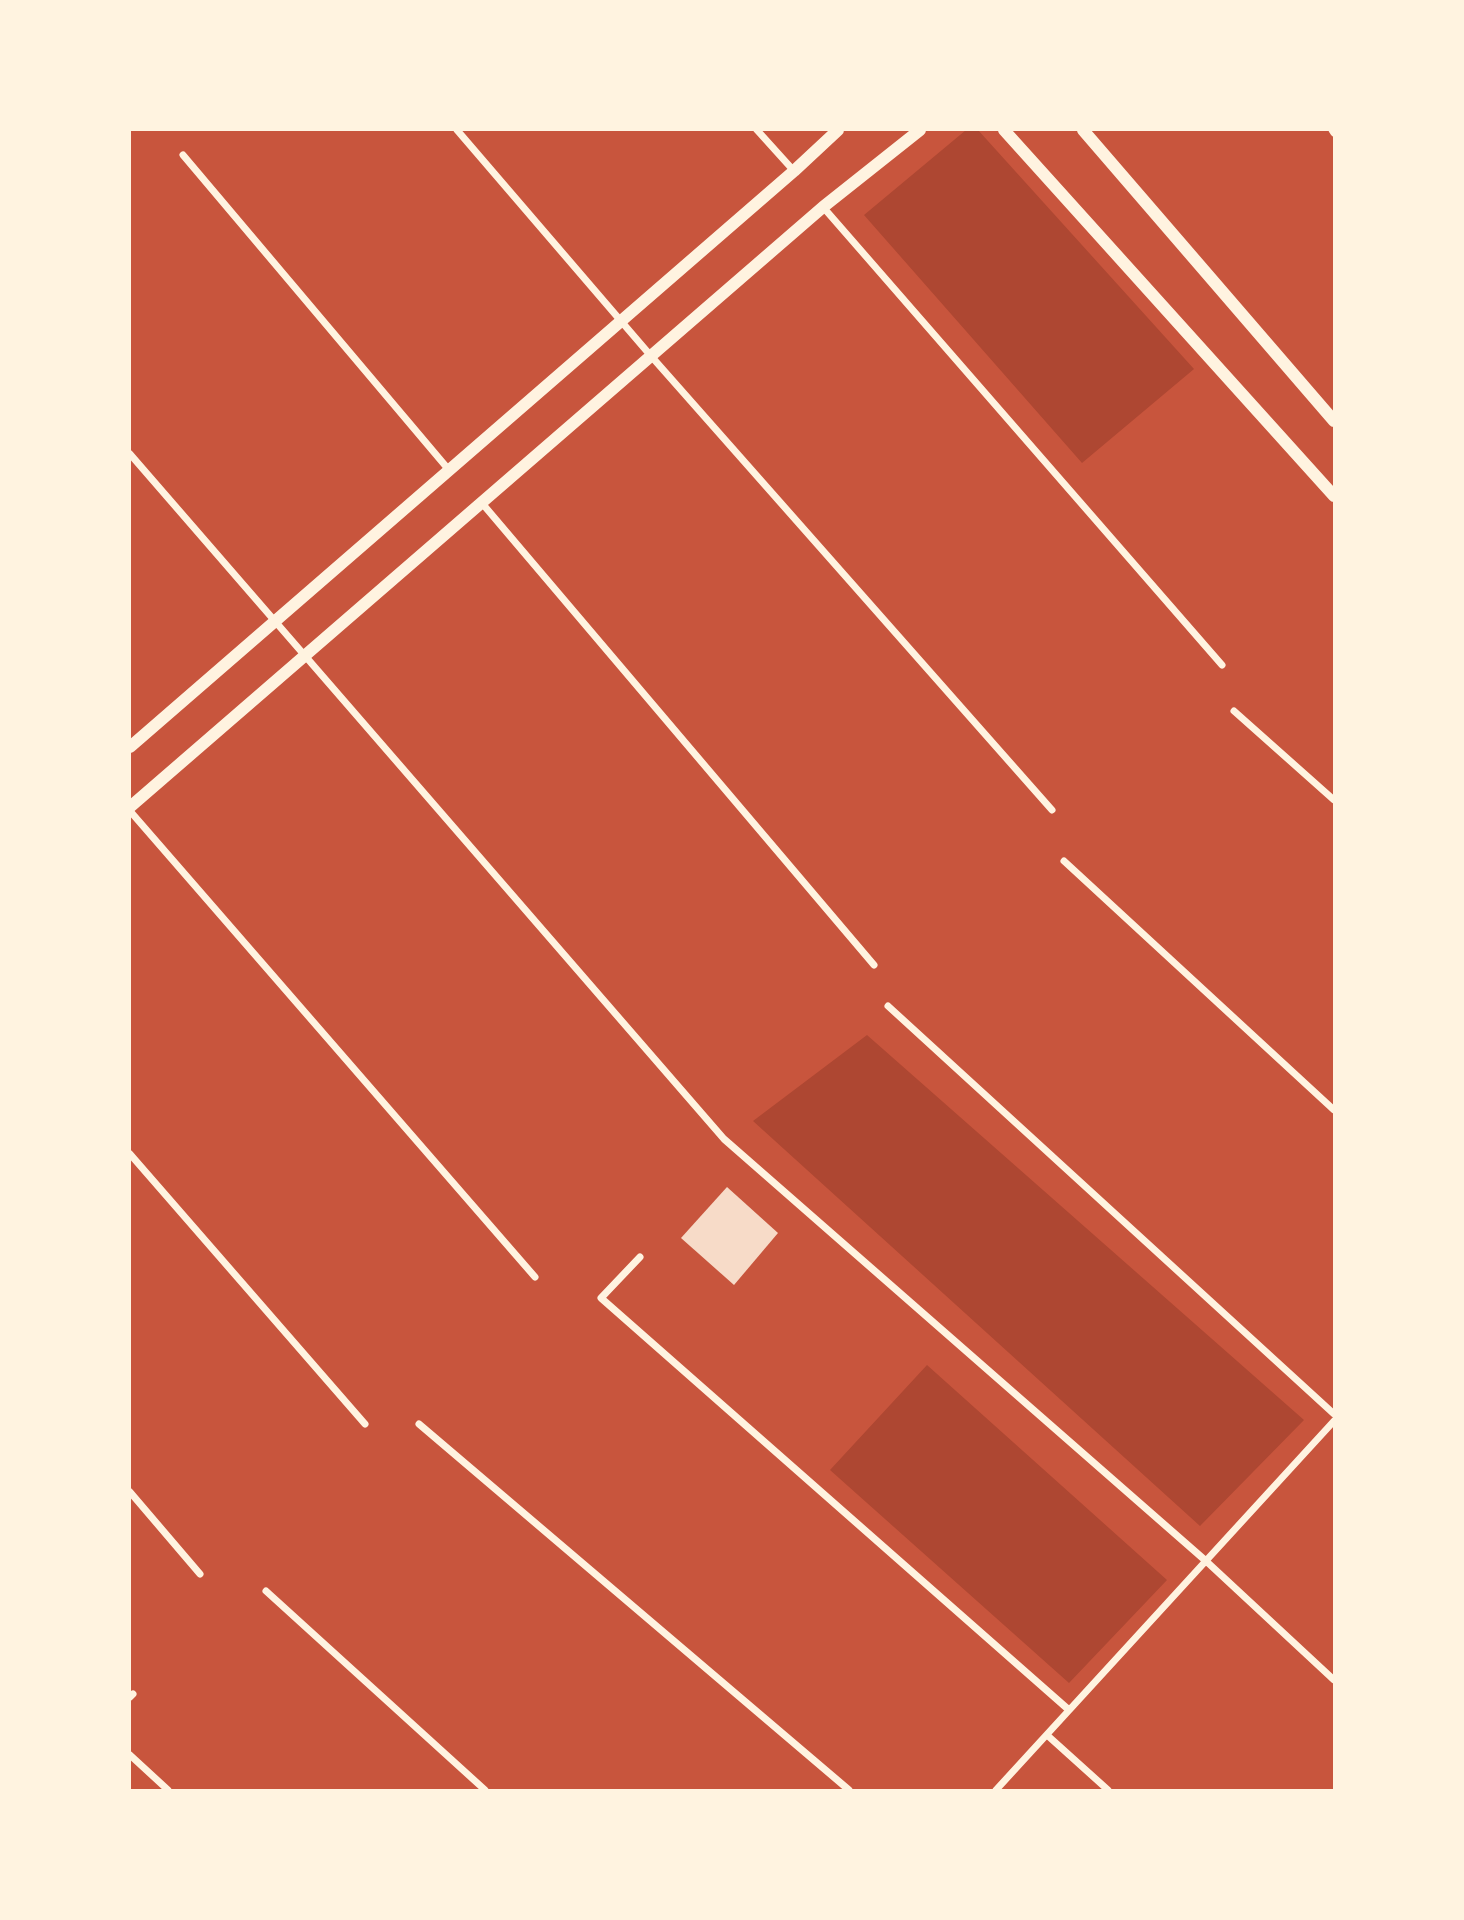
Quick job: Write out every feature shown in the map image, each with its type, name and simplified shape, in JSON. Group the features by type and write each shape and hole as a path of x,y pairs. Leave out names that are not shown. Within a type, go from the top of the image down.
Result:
{"street":[{"path":"457,130 651,356 1052,810"},
{"path":"757,130 793,172"},
{"path":"130,747 838,130"},
{"path":"536,1277 130,809 823,207 920,130"},
{"path":"1004,130 1335,496"},
{"path":"1083,130 1335,421"},
{"path":"183,155 449,470"},
{"path":"823,207 1222,665"},
{"path":"130,454 724,1139 1206,1561 1335,1680"},
{"path":"481,502 874,965"},
{"path":"1234,711 1335,800"},
{"path":"1064,861 1335,1110"},
{"path":"888,1006 1335,1414"},
{"path":"130,1154 365,1424"},
{"path":"640,1257 601,1298 1069,1710"},
{"path":"996,1790 1335,1421"},
{"path":"419,1424 849,1790"},
{"path":"130,1492 200,1574"},
{"path":"266,1591 485,1790"},
{"path":"1047,1735 1108,1790"},
{"path":"130,1755 168,1790"}],"shaded area":[{"path":"966,130 978,130 1194,369 1082,463 864,215"},
{"path":"867,1035 1304,1420 1200,1526 753,1121"},
{"path":"927,1365 1167,1580 1069,1683 830,1470"}],"building":[{"path":"727,1187 778,1233 734,1285 681,1238"}]}
